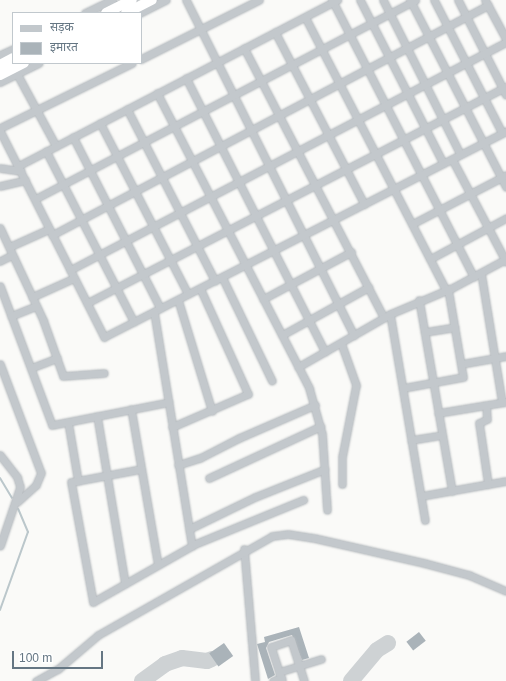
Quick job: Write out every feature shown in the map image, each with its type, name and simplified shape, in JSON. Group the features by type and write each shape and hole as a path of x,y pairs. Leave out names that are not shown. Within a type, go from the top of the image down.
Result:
{"highway":[{"path":"108,12 132,0"},
{"path":"128,12 152,0"},
{"path":"0,65 12,59"},
{"path":"0,75 22,64"}],"street":[{"path":"87,12 112,0"},
{"path":"142,12 166,0"},
{"path":"186,0 354,335"},
{"path":"142,58 259,0"},
{"path":"360,0 443,163"},
{"path":"383,0 460,154"},
{"path":"130,64 0,129 104,337 504,132 484,98 434,0"},
{"path":"87,303 425,128 484,98 505,90 484,53 458,0"},
{"path":"0,168 19,169 46,151 334,1 367,69 474,277"},
{"path":"35,199 412,1 465,108 483,142 504,176 506,186"},
{"path":"9,248 81,219 407,48 466,16 487,2 506,40 466,63 70,270"},
{"path":"305,17 393,189 447,290 463,377 403,388"},
{"path":"275,32 364,204"},
{"path":"244,48 335,219 369,287 387,316 403,388 425,520"},
{"path":"0,55 12,49"},
{"path":"0,82 37,64"},
{"path":"17,74 56,146"},
{"path":"186,78 325,352"},
{"path":"157,94 282,335 315,405 321,426 327,510"},
{"path":"127,109 214,281"},
{"path":"100,123 188,294"},
{"path":"73,137 143,274 157,310 172,427 192,546"},
{"path":"46,151 134,322"},
{"path":"298,367 387,316 419,300 447,290 506,260 452,158"},
{"path":"412,224 504,176"},
{"path":"0,186 25,180"},
{"path":"430,259 506,218"},
{"path":"0,228 36,306 63,376 104,373"},
{"path":"263,299 351,252"},
{"path":"0,261 12,255"},
{"path":"438,413 504,402 481,273"},
{"path":"222,277 272,381"},
{"path":"32,297 74,278"},
{"path":"0,286 52,425 169,402"},
{"path":"282,335 369,287"},
{"path":"172,427 212,411 248,394 200,288"},
{"path":"178,300 212,411"},
{"path":"419,300 452,491"},
{"path":"12,316 36,306"},
{"path":"424,332 455,327"},
{"path":"341,343 356,385 342,457 342,484"},
{"path":"461,364 506,356"},
{"path":"31,368 57,358"},
{"path":"0,364 41,473 36,485 17,502"},
{"path":"178,465 200,458 239,438 315,405"},
{"path":"486,405 487,419 479,423 488,484"},
{"path":"131,409 158,565"},
{"path":"97,416 125,584"},
{"path":"68,422 78,481"},
{"path":"209,478 321,426"},
{"path":"411,440 442,435"},
{"path":"0,455 17,477 20,488 17,502 0,546"},
{"path":"141,469 71,482 93,602 192,546 302,500"},
{"path":"189,530 255,497 325,469"},
{"path":"421,496 506,481"},
{"path":"36,681 58,669 98,635 244,549 272,536 288,534 314,538 469,575 506,591"},
{"path":"244,549 255,681"},
{"path":"281,677 271,647 291,640 304,681"},
{"path":"273,681 299,666 321,659"}],"building":[{"path":"299,627 309,658 302,660 292,635 269,642 266,648 275,675 268,679 257,644 265,642 264,637"},
{"path":"419,632 426,641 413,651 406,642"},
{"path":"224,643 233,656 218,666 209,653"}],"waterway":[{"path":"0,478 12,498"},
{"path":"0,610 28,532 18,509"}],"taxiway":[{"path":"351,681 377,650 388,643"},
{"path":"142,681 165,664 182,658 207,661 212,659"}]}
